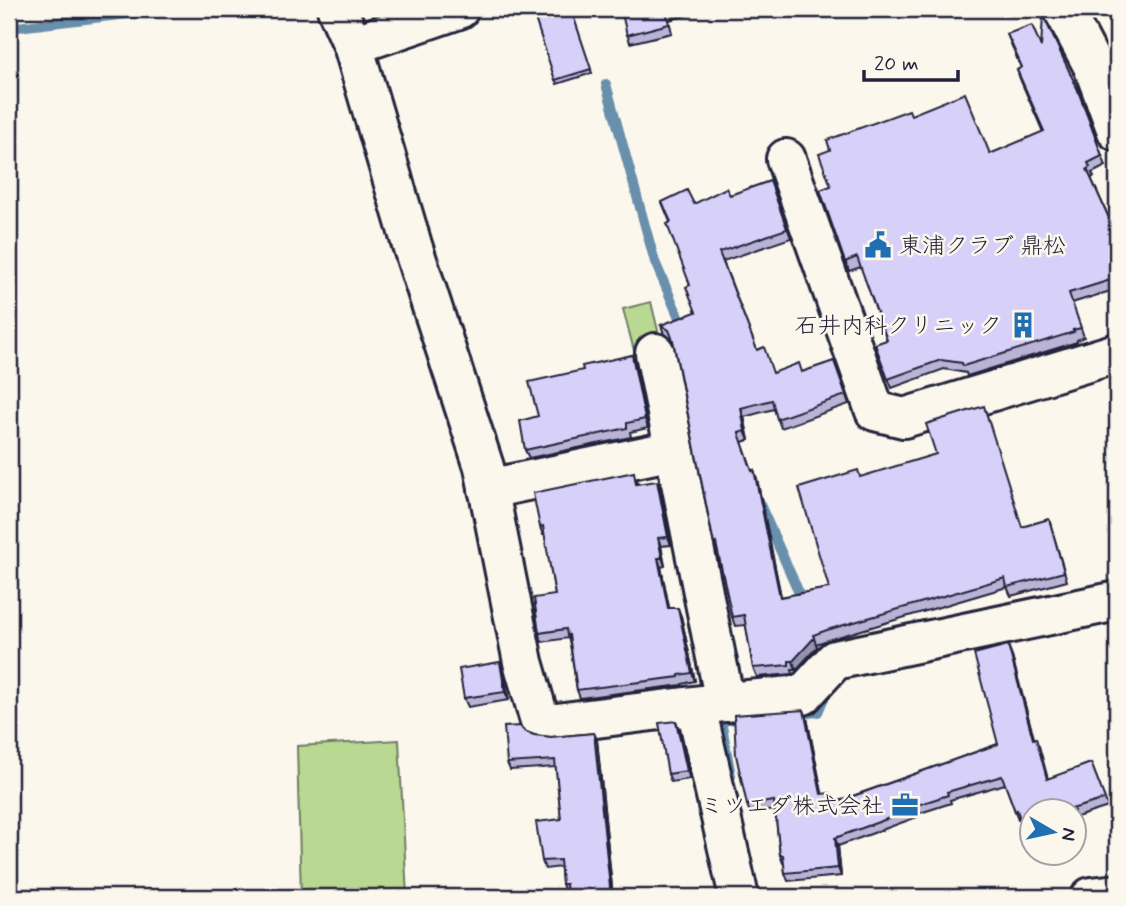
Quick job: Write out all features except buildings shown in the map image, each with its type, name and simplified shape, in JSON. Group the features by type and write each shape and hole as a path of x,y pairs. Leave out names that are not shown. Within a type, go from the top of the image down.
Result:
{"street":[{"path":"337,9 353,45 412,245 484,467 523,662 540,721 556,723 803,695 835,660 1117,601"},
{"path":"353,45 459,9"},
{"path":"1063,9 1093,66 1117,131"},
{"path":"786,159 875,411 904,418 1117,353"},
{"path":"654,354 674,450 739,897"},
{"path":"488,489 674,450"},
{"path":"1091,897 1117,894"}],"green space":[{"path":"651,302 663,351 636,358 623,309"},
{"path":"399,740 407,897 301,897 297,746"}],"waterway":[{"path":"9,28 170,9"},
{"path":"606,84 655,262 684,329"},
{"path":"758,500 804,604"},
{"path":"797,714 818,712 826,693"},
{"path":"730,720 721,721 731,776"}],"place":[{"name":"東浦クラブ 鼎松","path":"878,245"},
{"name":"石井内科クリニック","path":"1023,325"},
{"name":"ミツエダ株式会社","path":"905,805"}]}
